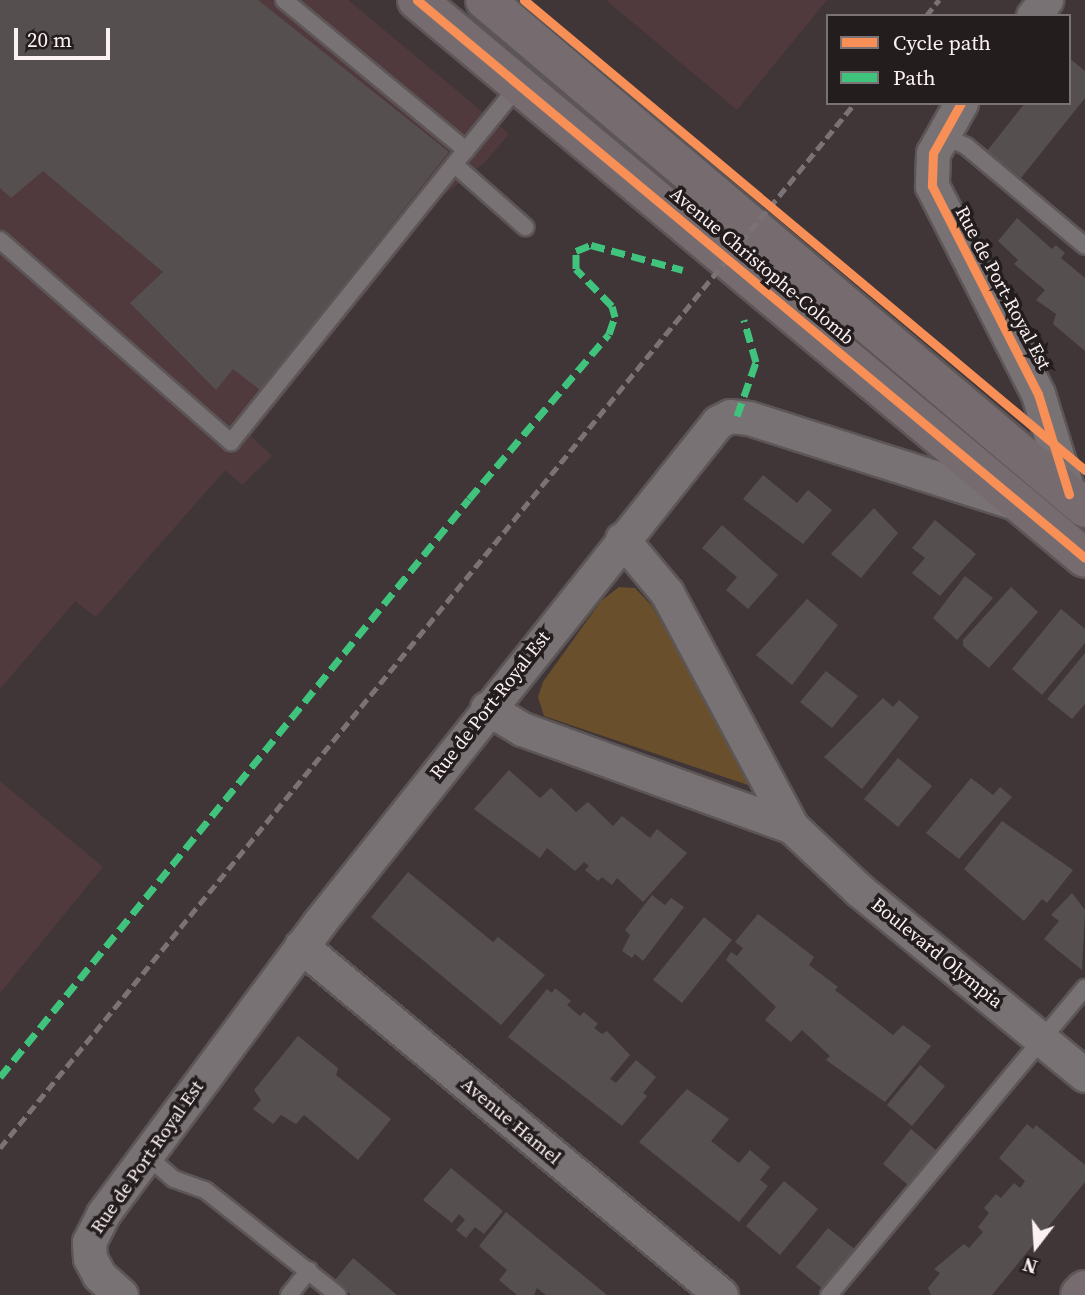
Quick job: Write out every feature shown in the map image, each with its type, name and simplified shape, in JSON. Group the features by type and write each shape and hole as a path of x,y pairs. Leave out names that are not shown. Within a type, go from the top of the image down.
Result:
{"main road":[{"name":"Avenue Christophe-Colomb","path":"417,0 1085,558"},
{"name":"Avenue Christophe-Colomb","path":"485,0 1077,501"},
{"path":"1080,1295 1085,1290"}],"street":[{"path":"1035,14 1046,0"},
{"name":"Rue de Port-Royal Est","path":"960,105 940,135 930,168 935,195 1033,383 1077,501"},
{"name":"Rue de Port-Royal Est","path":"121,1295 99,1275 89,1249 95,1227 301,946 703,437 730,416 1016,503"},
{"name":"Boulevard Olympia","path":"622,540 667,593 792,827 859,890 1085,1075"},
{"name":"Boulevard Olympia","path":"487,708 522,729 792,827"},
{"name":"Avenue Hamel","path":"301,946 721,1295"}],"lane":[{"path":"284,0 466,150"},
{"path":"0,240 231,442 519,85"},
{"path":"940,135 966,146 1085,246"},
{"path":"456,165 525,227"},
{"path":"830,1295 1085,988"},
{"path":"146,1155 174,1179 205,1190 338,1295"},
{"path":"289,1295 309,1270"}],"shaded area":[{"path":"0,0 348,0 509,134 486,161 444,195 251,436 272,456 242,485 225,470 96,617 75,601 0,689"},
{"path":"606,0 827,0 737,110"},
{"path":"619,587 635,588 652,606 750,776 751,786 544,716 538,697 543,682 601,601"},
{"path":"0,781 103,867 0,993"}],"building":[{"path":"0,0 258,0 449,152 260,390 233,369 216,390 130,303 163,272 43,171 11,198 0,188"},
{"path":"1071,60 1085,71 1085,98 1021,178 987,151 1023,105 1071,105"},
{"path":"1017,218 1052,249 1056,245 1065,253 1061,258 1085,278 1085,351 1053,324 1056,314 1036,300 1045,290 1014,264 1018,260 998,241"},
{"path":"763,475 797,503 808,490 832,510 803,544 743,499"},
{"path":"874,508 898,533 861,578 831,554"},
{"path":"935,520 976,554 940,596 912,573 925,558 912,548"},
{"path":"722,525 778,575 748,609 726,590 737,577 702,548"},
{"path":"965,576 993,598 957,640 933,618"},
{"path":"1011,587 1038,612 989,668 963,646 963,640"},
{"path":"807,599 838,625 792,685 756,655"},
{"path":"1061,609 1085,629 1085,643 1042,695 1012,669"},
{"path":"1085,653 1085,704 1072,719 1047,699"},
{"path":"826,671 858,696 832,728 800,702"},
{"path":"883,698 893,707 899,700 919,717 862,789 824,757"},
{"path":"898,758 932,786 898,827 864,799"},
{"path":"509,770 540,798 551,788 576,812 588,802 613,826 622,816 650,838 657,829 687,853 643,902 617,878 612,885 602,877 598,881 585,870 589,866 584,862 575,871 547,848 540,858 474,809"},
{"path":"971,778 993,795 1000,787 1012,797 959,859 926,833"},
{"path":"1002,821 1073,870 1047,903 1042,899 1024,921 964,869"},
{"path":"408,872 493,942 498,937 545,975 501,1025 371,917"},
{"path":"1072,893 1085,910 1082,970 1044,939 1059,921 1051,915"},
{"path":"652,895 665,905 671,898 684,907 643,961 635,954 632,958 622,951 630,935 625,930"},
{"path":"758,914 814,957 809,965 838,987 835,990 893,1035 903,1025 931,1046 885,1102 826,1060 830,1056 802,1030 791,1042 765,1020 776,1007 726,960 731,952 737,956 743,948 735,942"},
{"path":"704,917 732,940 682,1003 653,980"},
{"path":"555,988 571,1001 567,1005 580,1016 584,1012 598,1024 594,1028 602,1034 607,1031 630,1055 610,1079 616,1083 636,1060 656,1077 643,1093 647,1096 622,1126 508,1037 547,989 552,993"},
{"path":"298,1036 338,1068 336,1075 391,1119 358,1160 304,1115 296,1124 281,1115 273,1124 253,1109 261,1100 254,1090"},
{"path":"920,1065 945,1086 912,1126 887,1105"},
{"path":"687,1089 729,1119 711,1141 739,1163 750,1150 770,1167 760,1180 768,1186 739,1222 639,1142"},
{"path":"1027,1124 1033,1129 1036,1125 1085,1165 1085,1182 992,1295 931,1295 928,1288 940,1273 934,1269 964,1244 969,1248 983,1232 978,1227 989,1213 984,1208 996,1194 1001,1198 1014,1183 1020,1188 1025,1181 999,1158"},
{"path":"911,1129 937,1151 908,1185 883,1164"},
{"path":"451,1168 503,1211 484,1234 475,1227 466,1238 456,1230 465,1220 459,1214 452,1223 423,1200"},
{"path":"784,1181 818,1209 780,1255 746,1226"},
{"path":"506,1212 607,1295 546,1295 537,1288 534,1295 517,1295 499,1280 507,1270 479,1246"},
{"path":"828,1228 857,1251 824,1290 796,1267"},
{"path":"353,1258 397,1295 351,1295 334,1281"}],"railway":[{"path":"928,14 939,0"},
{"path":"0,1148 853,105"}],"marked path":[{"path":"0,1077 469,499 609,334 615,317 612,306 576,269 576,251 591,245 683,270"},
{"path":"737,416 756,362 744,320"}],"cycle path":[{"path":"417,0 1085,558"},
{"path":"524,0 1085,470"},
{"path":"960,105 933,153 932,186 1038,394 1069,494"}]}
